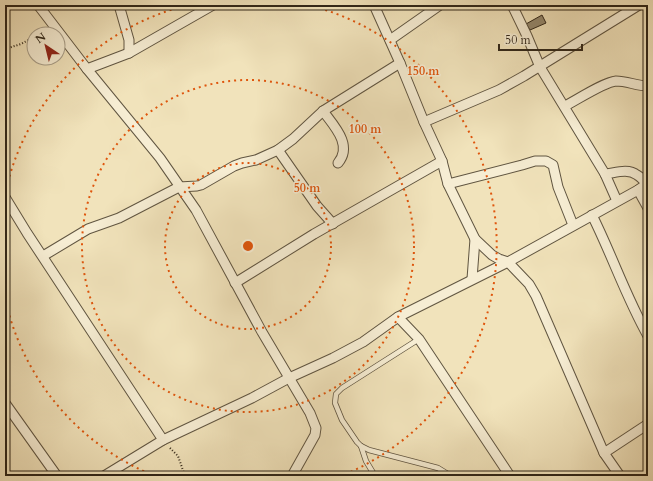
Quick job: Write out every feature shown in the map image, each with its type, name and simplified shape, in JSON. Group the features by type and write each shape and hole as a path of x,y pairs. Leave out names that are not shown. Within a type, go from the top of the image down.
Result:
{"street":[{"path":"38,5 86,69 160,158 196,210 235,283 310,413 316,428 315,435 292,476"},
{"path":"119,5 129,40 130,53"},
{"path":"86,69 130,53 213,5"},
{"path":"374,5 442,161 448,184 475,239 492,255 508,262 529,284 536,296 604,453 620,476"},
{"path":"390,40 440,5"},
{"path":"512,5 540,67 605,174 618,201"},
{"path":"424,122 499,90 540,67 639,5"},
{"path":"43,256 88,229 119,218 179,187 201,185 242,162 256,160 278,150 293,139 323,111 400,64"},
{"path":"565,106 613,82 648,86"},
{"path":"323,111 338,130 344,143 343,154 338,163"},
{"path":"278,150 318,206 333,224"},
{"path":"235,283 442,161"},
{"path":"448,184 535,161 546,161 553,165 558,187 573,225"},
{"path":"104,476 163,440 252,398 363,342 398,317 508,262 648,183 633,172 605,174"},
{"path":"638,190 648,208"},
{"path":"5,198 163,440"},
{"path":"592,215 606,243 628,299 645,322 648,336"},
{"path":"472,279 475,239"},
{"path":"398,317 420,339 508,476"},
{"path":"5,403 57,476"},
{"path":"604,453 648,424"}],"lane":[{"path":"375,476 366,462 361,446 342,420 335,403 336,394 357,378 420,339"},
{"path":"361,446 369,450 438,468 451,476"}],"path":[{"path":"5,49 26,41"},
{"path":"163,440 178,456 185,476"}],"building":[{"path":"542,15 546,23 530,30 526,24"}]}
